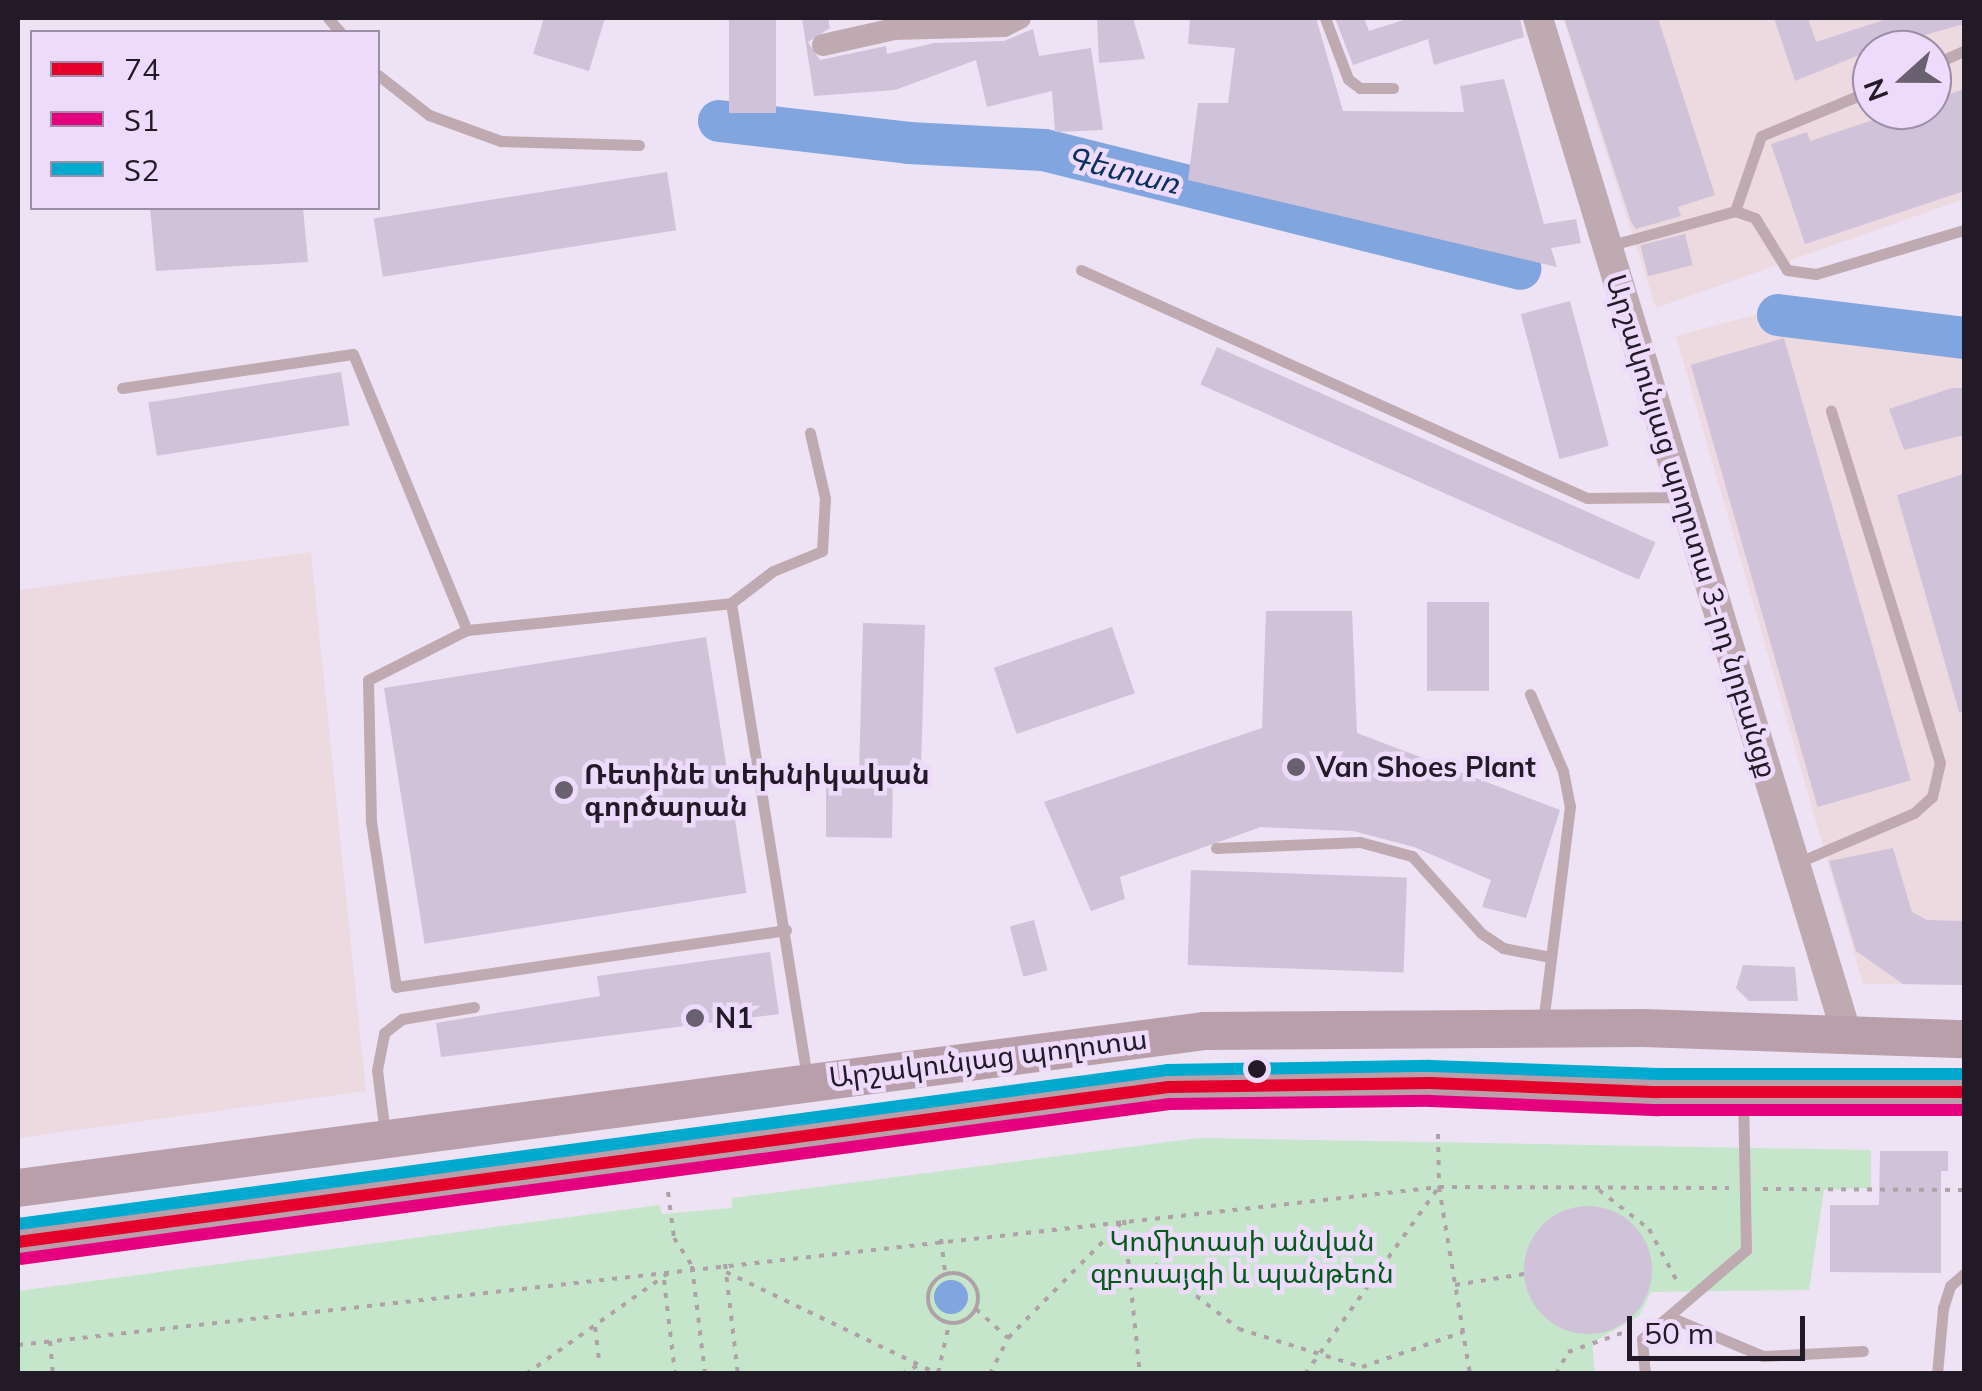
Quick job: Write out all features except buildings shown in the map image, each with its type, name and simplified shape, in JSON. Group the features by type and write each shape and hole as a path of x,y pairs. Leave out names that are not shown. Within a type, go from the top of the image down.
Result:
{"main road":[{"name":"Արշակունյաց պողոտա","path":"18,1188 1204,1031 1543,1028 1964,1038"},
{"name":"Արշակունյաց պողոտա","path":"18,1242 1168,1088 1430,1083 1964,1092"}],"street":[{"path":"823,45 894,29 1004,26 1020,18"},
{"name":"Արշակունյաց պողոտա 3-րդ նրբանցք","path":"1538,18 1847,1035"}],"lane":[{"path":"1325,18 1348,79 1360,88 1393,88"},
{"path":"380,77 429,114 502,141 639,146"},
{"path":"1735,211 1761,136 1852,98"},
{"path":"1608,246 1735,211 1755,218 1788,270 1816,274 1964,230"},
{"path":"1080,270 1587,498 1684,497"},
{"path":"122,388 353,354 467,630"},
{"path":"1795,864 1914,813 1932,797 1940,763 1831,410"},
{"path":"786,930 396,986 371,822 368,680 467,630 731,603 773,571 822,550 825,498 810,433"},
{"path":"731,603 808,1081"},
{"path":"1530,694 1563,770 1570,806 1543,1028"},
{"path":"1216,848 1360,842 1412,856 1481,933 1504,948 1550,957"},
{"path":"386,1138 378,1070 384,1033 402,1019 474,1007"},
{"path":"1645,1374 1642,1339 1746,1250 1743,1091"},
{"path":"1937,1374 1943,1308 1950,1286 1964,1274"},
{"path":"1670,1317 1764,1356 1862,1351"}],"path":[{"path":"1438,1134 1440,1188 1470,1374"},
{"path":"18,1345 725,1262 1440,1188 1964,1190"},
{"path":"1305,1374 1440,1188"},
{"path":"1595,1188 1649,1229 1660,1258 1690,1299"},
{"path":"668,1192 674,1238 692,1266 705,1374"},
{"path":"990,1374 1008,1338 1124,1220"},
{"path":"1124,1220 1140,1374"},
{"path":"941,1239 945,1274"},
{"path":"725,1262 738,1374"},
{"path":"1155,1264 1239,1329 1362,1367 1464,1332"},
{"path":"526,1374 673,1270"},
{"path":"726,1272 938,1374 949,1324"},
{"path":"945,1274 970,1279 978,1293 976,1309 964,1321 949,1324 934,1316 927,1300 932,1284 945,1274"},
{"path":"1455,1285 1524,1274"},
{"path":"664,1280 675,1374"},
{"path":"976,1309 1008,1338"},
{"path":"1556,1374 1568,1352 1596,1338 1670,1317"},
{"path":"594,1327 599,1358"},
{"path":"50,1341 53,1374"},
{"path":"902,1374 919,1365"}],"shaded area":[{"path":"1563,18 1964,18 1964,199 1656,308"},
{"path":"1811,300 1964,350 1964,985 1863,984 1676,336"},
{"path":"311,552 366,1091 18,1138 18,590"}],"green space":[{"name":"Կոմիտասի անվան զբոսայգի և պանթեոն","path":"1199,1138 1871,1150 1871,1188 1824,1190 1809,1290 1651,1292 1639,1316 1592,1343 1595,1373 18,1373 18,1291 660,1205 662,1214 732,1208 732,1198"}],"water":[{"path":"951,1280 963,1285 968,1297 963,1309 951,1314 939,1309 934,1297 939,1285"}],"waterway":[{"name":"Գետառ","path":"719,121 909,143 1044,150 1520,269"},
{"name":"Գետառ","path":"1778,315 1964,338"}],"transit line":[{"name":"Տ2","path":"18,1224 1167,1070 1430,1066 1659,1074 1964,1074"},
{"name":"74","path":"18,1242 1169,1087 1430,1083 1659,1092 1964,1092"},
{"name":"Տ1","path":"20,1259 1170,1104 1430,1101 1659,1110 1964,1110"}],"place":[{"name":"Van Shoes Plant","path":"1296,767"},
{"name":"Ռետինե տեխնիկական գործարան","path":"564,790"},
{"name":"N1","path":"695,1018"}]}
